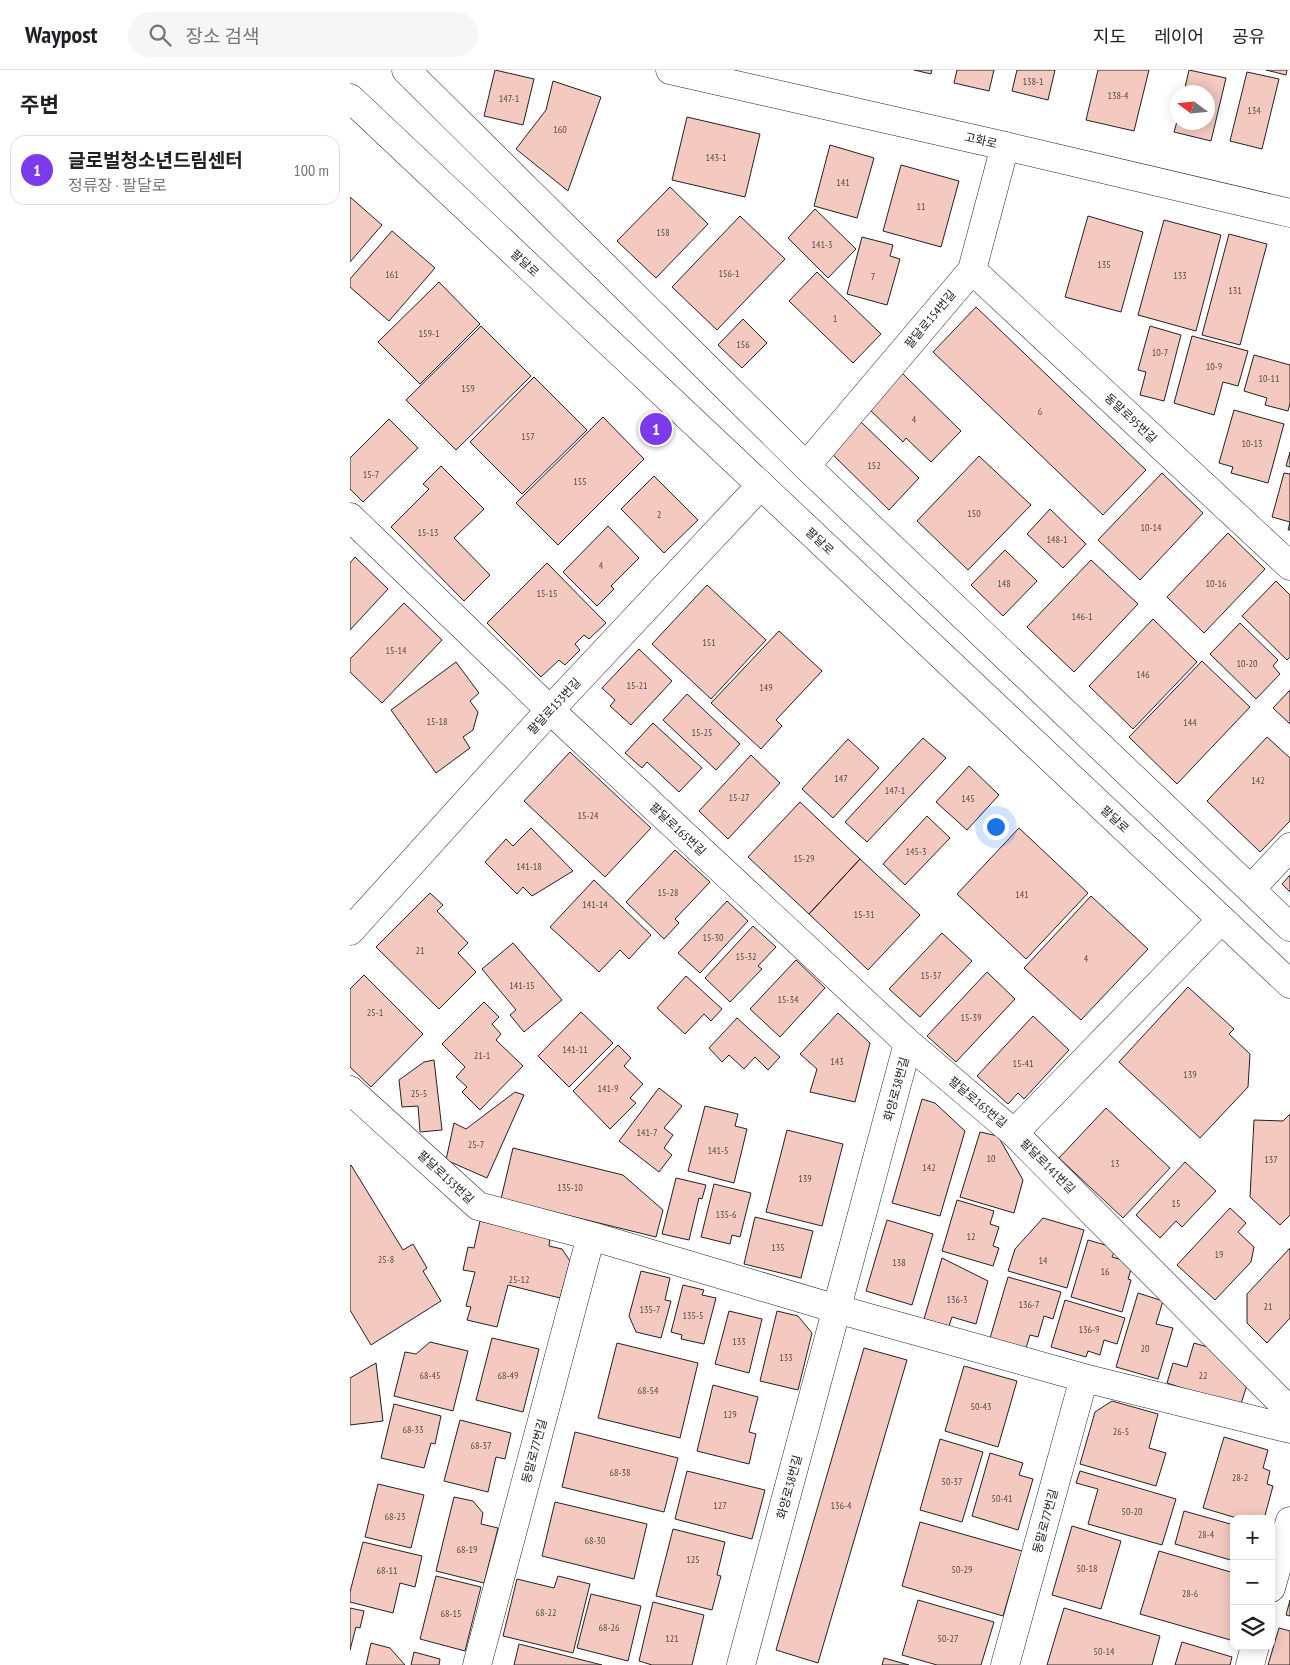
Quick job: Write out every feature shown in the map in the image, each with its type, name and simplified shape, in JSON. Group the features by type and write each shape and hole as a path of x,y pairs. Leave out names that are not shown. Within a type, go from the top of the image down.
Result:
{"street":[{"path":"406,70 806,466 1290,926"},
{"name":"고화로","path":"670,70 1290,213"},
{"name":"팔달로","path":"350,98 1290,984"},
{"name":"팔달로154번길","path":"806,466 972,270 1006,146"},
{"name":"동말로95번길","path":"972,270 1290,566"},
{"name":"팔달로153번길","path":"350,931 550,710 761,485"},
{"name":"팔달로165번길","path":"350,517 550,710 908,1043 1014,1133"},
{"path":"1251,889 1290,847"},
{"name":"팔달로141번길","path":"1221,920 1014,1133 1290,1411"},
{"name":"화양로38번길","path":"741,1665 908,1043"},
{"name":"팔달로153번길","path":"350,1090 478,1206 591,1236"},
{"path":"591,1236 837,1309 1084,1378 1290,1429"},
{"name":"동말로77번길","path":"477,1665 591,1236"},
{"name":"동말로77번길","path":"1005,1665 1084,1378"},
{"path":"1275,1574 1290,1521"},
{"path":"1250,1665 1254,1650"}],"building":[{"path":"495,70 534,79 523,125 484,116"},
{"path":"914,70 932,70 931,74"},
{"path":"957,70 994,70 989,91 954,83"},
{"path":"1017,70 1055,70 1048,100 1012,91"},
{"path":"1098,70 1149,70 1134,131 1086,120"},
{"path":"1189,70 1226,78 1215,124 1215,85 1186,85"},
{"path":"1266,70 1287,70 1286,75"},
{"path":"1247,72 1279,79 1262,149 1230,141"},
{"path":"553,81 601,97 568,191 516,149 546,110"},
{"path":"687,117 760,134 745,197 672,180"},
{"path":"1175,130 1214,130 1211,141 1174,132"},
{"path":"830,145 874,158 857,218 814,206"},
{"path":"901,165 959,181 941,247 883,231"},
{"path":"670,187 708,224 656,278 617,241"},
{"path":"350,197 382,225 350,262"},
{"path":"815,209 856,249 828,278 788,238"},
{"path":"740,216 785,259 717,330 672,287"},
{"path":"1088,216 1143,232 1121,312 1065,297"},
{"path":"1164,220 1221,235 1196,331 1138,315"},
{"path":"392,231 435,268 389,321 350,287 350,279"},
{"path":"1229,234 1267,244 1240,345 1202,335"},
{"path":"862,237 893,245 890,256 900,259 887,305 847,294"},
{"path":"817,272 881,334 853,363 789,301"},
{"path":"439,282 480,324 420,384 378,342"},
{"path":"976,307 1146,470 1103,515 933,352"},
{"path":"743,319 767,343 742,368 718,345"},
{"path":"481,326 531,376 456,450 406,400"},
{"path":"1150,326 1181,335 1164,401 1140,395 1146,372 1138,370"},
{"path":"1192,336 1248,351 1238,386 1223,382 1214,415 1174,403"},
{"path":"1254,355 1290,365 1290,403 1288,411 1265,405 1267,398 1244,391"},
{"path":"901,372 961,431 931,462 906,438 903,442 867,407"},
{"path":"534,377 587,430 522,494 470,442"},
{"path":"1234,410 1284,424 1268,483 1231,473 1233,467 1219,463"},
{"path":"603,417 644,459 558,545 516,503"},
{"path":"389,419 418,448 363,502 350,489 350,458"},
{"path":"859,420 919,478 889,510 829,451"},
{"path":"1290,452 1290,467 1286,466"},
{"path":"979,456 1031,505 968,570 917,521"},
{"path":"441,466 484,509 454,538 490,575 464,601 391,527 429,489 423,484"},
{"path":"1162,473 1203,513 1140,580 1098,540"},
{"path":"1284,473 1290,474 1290,522 1272,517"},
{"path":"654,476 698,520 664,553 621,509"},
{"path":"1050,509 1086,544 1063,568 1027,534"},
{"path":"608,526 639,558 611,586 614,589 597,606 563,572"},
{"path":"1228,533 1265,569 1204,633 1167,597"},
{"path":"1005,550 1037,581 1003,616 971,585"},
{"path":"355,557 388,589 350,630 350,563"},
{"path":"1091,560 1138,604 1074,672 1027,627"},
{"path":"547,563 606,623 589,639 584,635 575,644 580,650 565,665 559,660 541,677 487,623"},
{"path":"1276,581 1290,595 1290,657 1287,660 1242,616"},
{"path":"707,585 766,640 711,699 652,644"},
{"path":"404,603 442,640 382,703 350,672 350,659"},
{"path":"1153,619 1197,662 1133,729 1089,686"},
{"path":"1240,623 1278,660 1273,666 1280,674 1256,699 1210,654"},
{"path":"779,631 822,671 776,720 782,726 761,749 711,703"},
{"path":"639,649 672,681 631,725 610,706 615,700 602,688"},
{"path":"1202,661 1250,707 1177,784 1129,737"},
{"path":"456,662 479,693 470,701 478,712 473,730 463,737 470,748 436,773 391,710"},
{"path":"1290,690 1290,724 1273,708"},
{"path":"687,694 740,744 716,770 663,720"},
{"path":"653,723 702,768 679,792 647,762 642,768 625,753"},
{"path":"1267,737 1290,758 1290,821 1260,852 1207,801"},
{"path":"923,738 946,758 867,842 845,822"},
{"path":"848,739 879,768 833,818 802,789"},
{"path":"570,752 651,828 605,877 524,801"},
{"path":"751,755 780,783 728,839 699,811"},
{"path":"969,766 999,795 967,830 936,802"},
{"path":"800,802 860,859 809,914 748,857"},
{"path":"927,816 950,838 905,885 883,864"},
{"path":"531,828 573,871 532,896 523,887 517,894 485,862 506,839 513,846"},
{"path":"1019,828 1088,893 1026,959 957,894"},
{"path":"675,850 710,882 675,919 679,923 664,939 626,902"},
{"path":"860,859 920,915 868,970 809,914"},
{"path":"1290,875 1290,892 1282,884"},
{"path":"594,880 651,935 629,959 620,950 599,972 550,927"},
{"path":"430,893 443,905 437,911 468,943 458,953 476,972 439,1009 376,947"},
{"path":"1091,896 1148,949 1081,1020 1024,968"},
{"path":"727,901 748,921 700,973 678,953"},
{"path":"753,926 776,947 758,966 762,969 730,1002 705,978"},
{"path":"942,933 972,961 920,1017 889,989"},
{"path":"513,943 562,1000 524,1032 510,1015 516,1010 482,969"},
{"path":"796,960 825,988 780,1037 750,1009"},
{"path":"987,972 1015,999 956,1062 927,1036"},
{"path":"364,975 423,1034 371,1087 350,1067 350,989"},
{"path":"686,976 722,1009 711,1021 704,1014 685,1034 657,1008"},
{"path":"1188,987 1234,1029 1229,1034 1250,1054 1248,1087 1200,1138 1119,1062"},
{"path":"484,1002 499,1017 492,1024 501,1034 496,1040 523,1066 480,1110 462,1092 467,1087 456,1077 465,1067 442,1044"},
{"path":"581,1012 613,1043 569,1087 538,1056"},
{"path":"838,1013 870,1043 855,1102 810,1092 817,1069 800,1054"},
{"path":"1033,1016 1069,1050 1024,1099 1018,1093 1008,1104 977,1076"},
{"path":"737,1018 780,1057 768,1070 755,1057 744,1069 729,1055 722,1062 709,1048"},
{"path":"618,1045 631,1058 624,1066 643,1084 630,1098 636,1103 610,1129 573,1091"},
{"path":"434,1060 442,1130 420,1132 418,1106 402,1107 399,1080 424,1062"},
{"path":"659,1088 682,1106 664,1128 673,1135 664,1148 672,1155 659,1172 619,1141"},
{"path":"515,1092 524,1095 487,1178 446,1160 454,1123 466,1129"},
{"path":"922,1099 935,1103 965,1131 940,1216 892,1203"},
{"path":"705,1106 738,1114 735,1126 747,1129 734,1183 688,1171"},
{"path":"1106,1108 1170,1168 1123,1218 1059,1158"},
{"path":"1290,1114 1290,1215 1280,1225 1250,1197 1254,1120 1283,1121"},
{"path":"787,1130 843,1144 822,1226 766,1212"},
{"path":"980,1132 998,1136 1023,1180 1014,1213 960,1197"},
{"path":"513,1148 623,1175 663,1210 656,1237 501,1199"},
{"path":"1185,1162 1216,1191 1182,1227 1176,1221 1160,1238 1136,1215"},
{"path":"351,1165 403,1250 413,1244 427,1268 423,1271 441,1301 371,1345 350,1310"},
{"path":"676,1178 706,1185 702,1199 699,1198 689,1240 662,1234"},
{"path":"714,1184 751,1193 740,1237 732,1235 730,1244 701,1237"},
{"path":"957,1200 994,1211 990,1224 999,1227 993,1246 999,1248 993,1266 942,1251"},
{"path":"1230,1208 1246,1223 1238,1232 1254,1247 1251,1262 1215,1300 1177,1265"},
{"path":"755,1217 813,1231 801,1278 744,1264"},
{"path":"1043,1218 1084,1230 1067,1288 1008,1271 1015,1249"},
{"path":"887,1220 933,1234 912,1305 866,1291"},
{"path":"480,1221 550,1238 549,1246 562,1249 570,1261 560,1298 508,1285 497,1327 467,1320 471,1307 466,1306 475,1272 463,1270 468,1247 474,1248"},
{"path":"1088,1240 1116,1248 1112,1257 1133,1263 1128,1279 1131,1280 1122,1312 1071,1297"},
{"path":"1290,1248 1290,1318 1267,1343 1247,1323 1247,1294"},
{"path":"942,1258 988,1281 976,1324 952,1317 949,1326 924,1319"},
{"path":"641,1271 670,1278 665,1300 671,1301 661,1338 636,1332 629,1316"},
{"path":"1008,1277 1061,1292 1053,1319 1044,1316 1038,1337 1030,1335 1026,1348 990,1338"},
{"path":"683,1285 704,1290 702,1295 716,1298 704,1344 681,1339 682,1335 671,1332"},
{"path":"1138,1293 1163,1301 1156,1324 1173,1328 1158,1379 1116,1367"},
{"path":"1065,1300 1125,1318 1117,1344 1104,1340 1100,1355 1088,1351 1086,1357 1051,1347"},
{"path":"729,1311 762,1319 749,1373 715,1364"},
{"path":"777,1311 798,1316 812,1333 798,1390 760,1381"},
{"path":"492,1338 539,1349 523,1412 476,1400"},
{"path":"430,1342 468,1351 453,1411 394,1396 405,1352 416,1354"},
{"path":"617,1343 698,1363 680,1438 598,1418"},
{"path":"1194,1343 1211,1348 1247,1385 1240,1407 1167,1383 1173,1363 1187,1367"},
{"path":"864,1348 907,1360 818,1663 776,1650"},
{"path":"376,1363 383,1421 350,1425 350,1378"},
{"path":"964,1366 1017,1381 998,1447 945,1431"},
{"path":"713,1385 758,1397 749,1432 756,1434 749,1464 697,1451"},
{"path":"1112,1401 1158,1414 1149,1448 1166,1453 1156,1486 1080,1464 1095,1412"},
{"path":"394,1404 441,1416 435,1444 431,1443 424,1468 381,1458"},
{"path":"460,1420 511,1433 505,1459 496,1457 488,1492 444,1481"},
{"path":"575,1432 678,1458 664,1512 562,1487"},
{"path":"1224,1437 1268,1450 1263,1468 1270,1471 1267,1484 1273,1486 1265,1515 1230,1516 1203,1508"},
{"path":"940,1439 983,1452 962,1522 920,1510"},
{"path":"990,1453 1023,1463 1019,1475 1033,1479 1018,1530 972,1516"},
{"path":"687,1471 765,1490 752,1539 675,1519"},
{"path":"1080,1471 1176,1499 1162,1545 1088,1524 1098,1489 1076,1483"},
{"path":"378,1484 424,1495 411,1548 365,1537"},
{"path":"454,1497 473,1501 483,1513 481,1524 498,1528 484,1583 436,1571"},
{"path":"555,1502 647,1524 634,1579 542,1556"},
{"path":"1184,1511 1230,1524 1230,1560 1175,1544"},
{"path":"920,1522 1022,1551 1003,1616 902,1586"},
{"path":"1072,1526 1121,1541 1101,1609 1052,1595"},
{"path":"673,1529 725,1542 717,1575 721,1576 712,1610 656,1596"},
{"path":"363,1542 422,1556 415,1587 400,1583 393,1613 350,1602 350,1592"},
{"path":"1159,1551 1230,1572 1230,1640 1140,1614"},
{"path":"436,1576 481,1587 465,1651 420,1639"},
{"path":"558,1576 590,1584 573,1653 503,1636 517,1579 554,1588"},
{"path":"591,1594 641,1606 628,1661 577,1648"},
{"path":"918,1600 994,1622 981,1665 937,1665 902,1655"},
{"path":"1290,1600 1290,1616 1286,1615"},
{"path":"653,1602 704,1615 692,1665 652,1665 639,1661"},
{"path":"350,1608 364,1611 360,1628 356,1627 350,1650"},
{"path":"1064,1608 1160,1636 1152,1665 1047,1665"},
{"path":"1279,1628 1290,1631 1290,1665 1268,1665 1272,1650 1275,1650 1275,1641"},
{"path":"1182,1642 1232,1657 1230,1665 1175,1665"},
{"path":"371,1643 390,1648 405,1665 366,1665"},
{"path":"519,1644 602,1665 514,1665"},
{"path":"414,1652 440,1659 439,1665 411,1665"},
{"path":"884,1658 909,1665 882,1665"}],"place":[{"name":"글로벌청소년드림센터","path":"656,429"}]}
